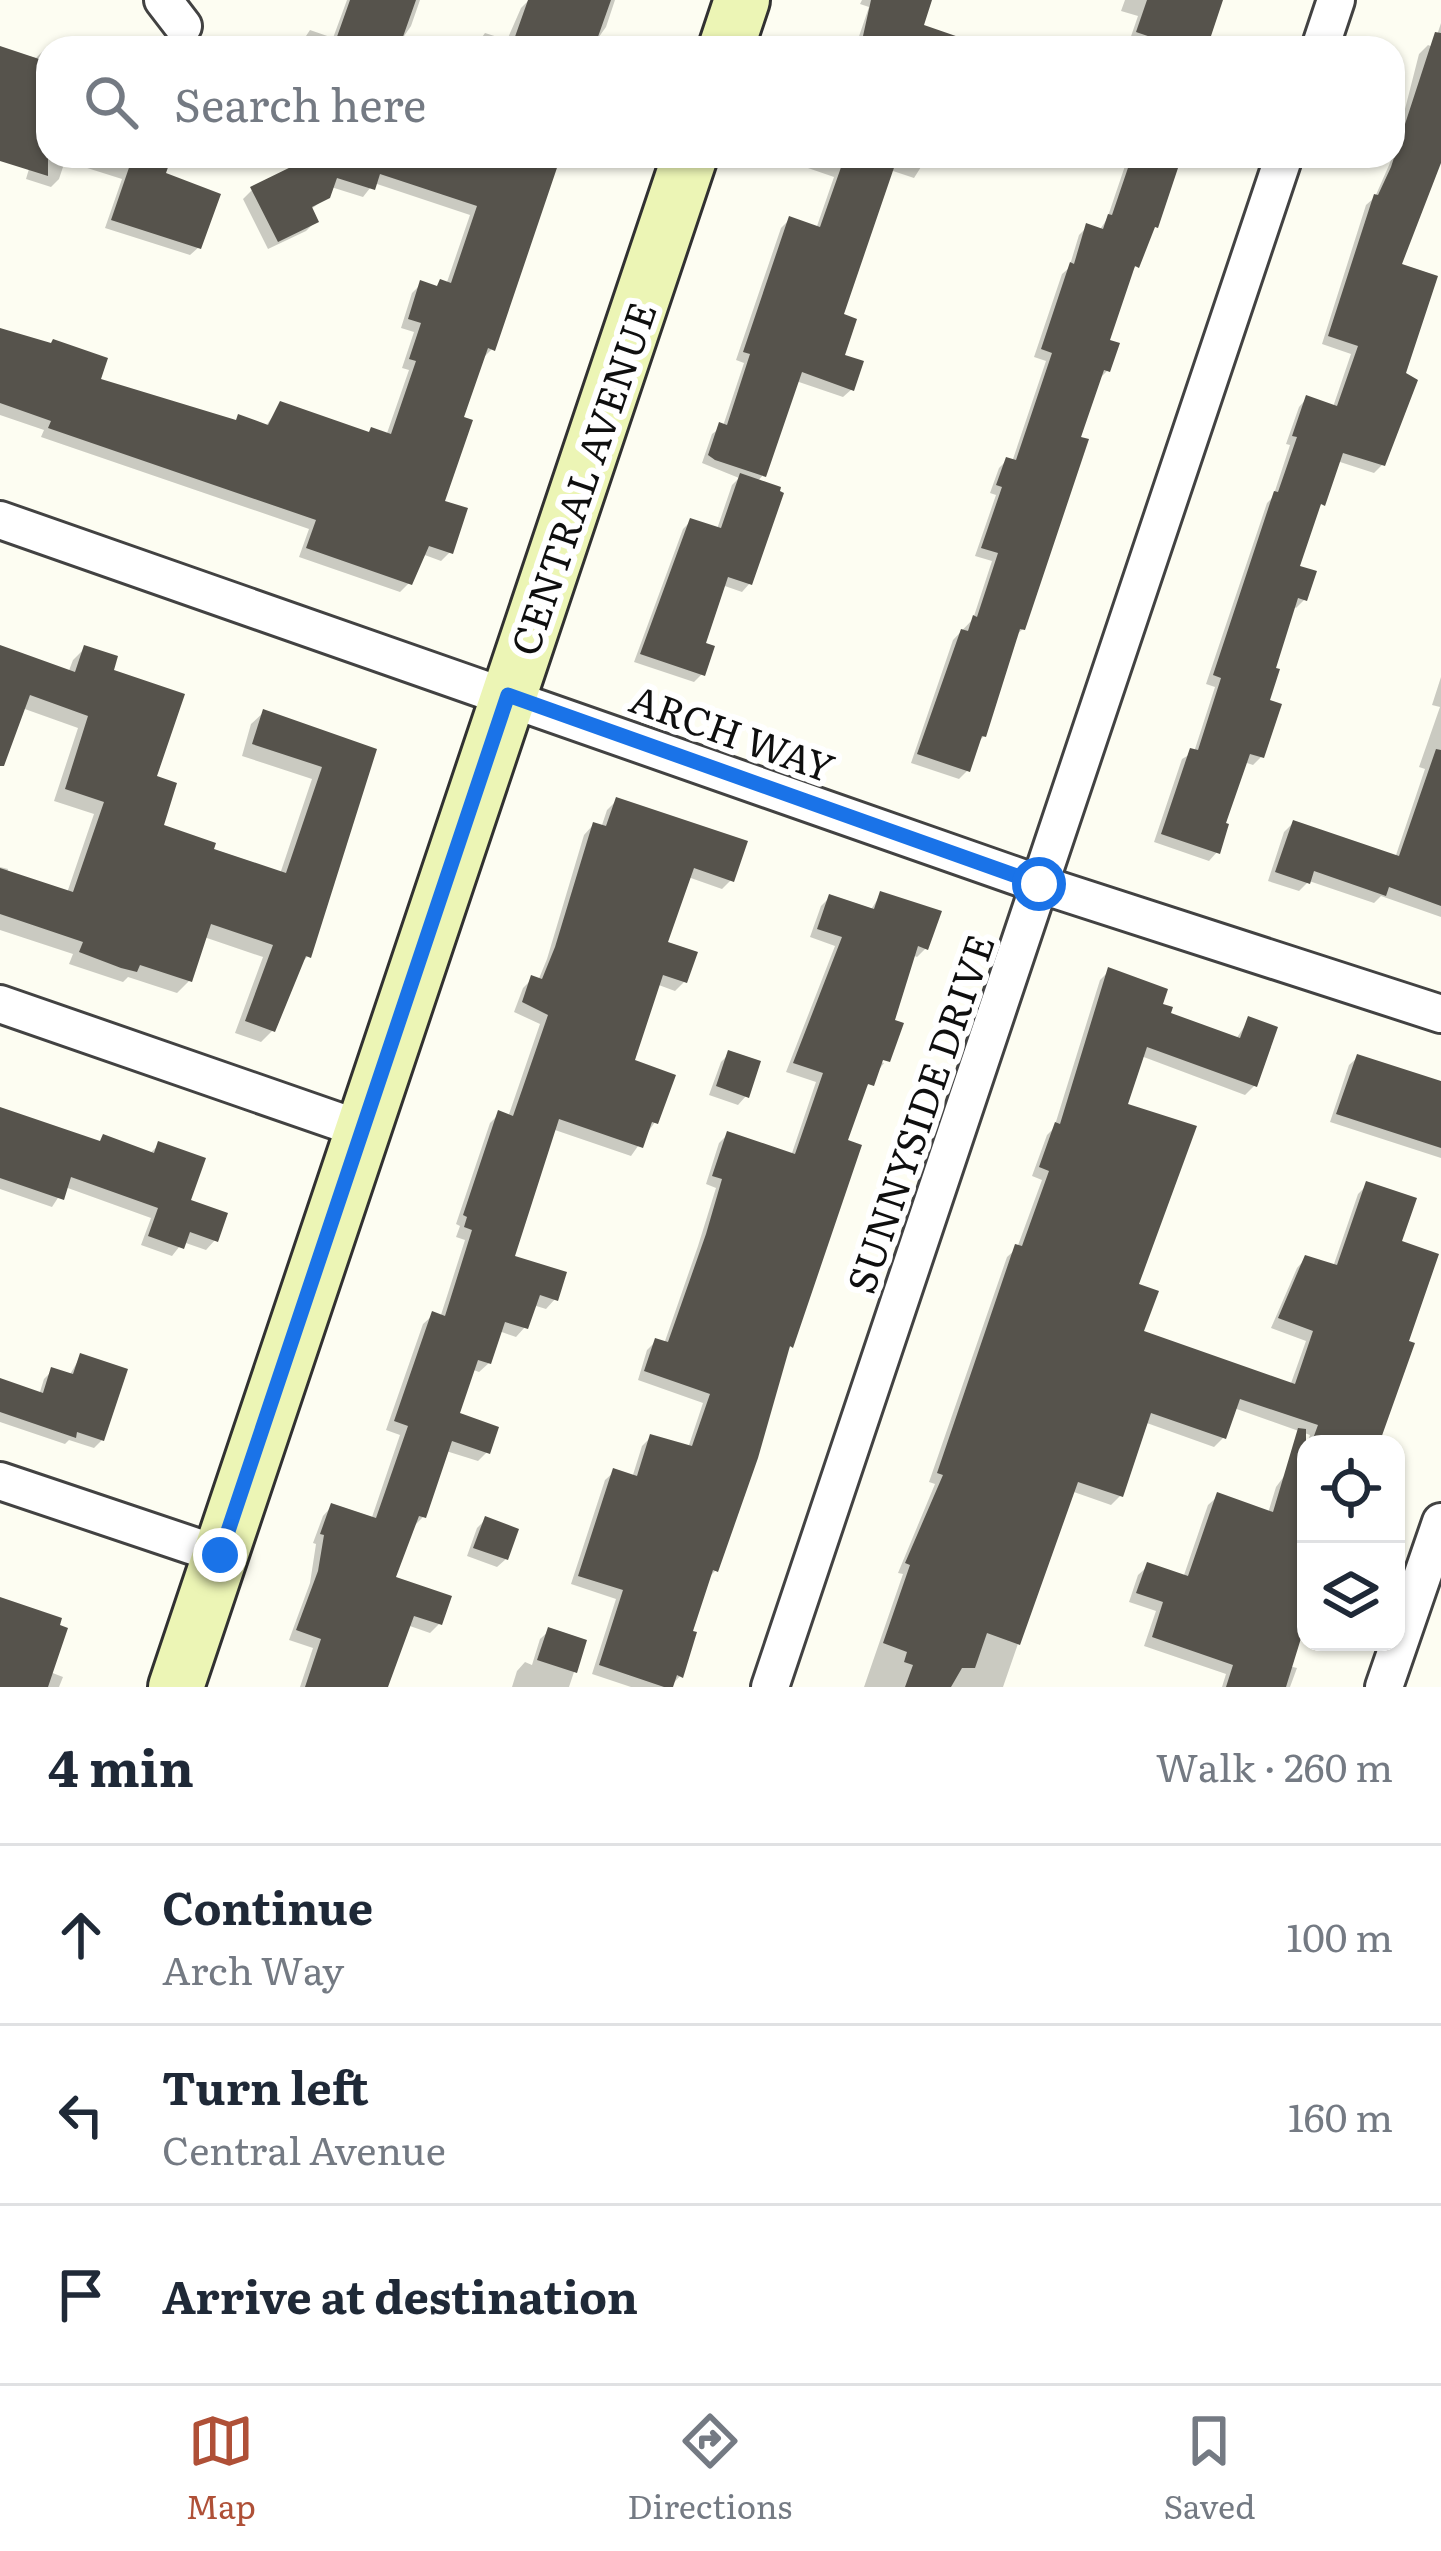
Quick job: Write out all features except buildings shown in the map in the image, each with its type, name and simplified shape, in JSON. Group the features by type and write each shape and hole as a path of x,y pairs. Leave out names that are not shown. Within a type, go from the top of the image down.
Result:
{"main road":[{"path":"730,36 742,0"},
{"name":"CENTRAL AVENUE","path":"176,1687 685,168"}],"street":[{"path":"1324,36 1336,0"},
{"name":"SUNNYSIDE DRIVE","path":"770,1687 1280,168"},
{"name":"ARCH WAY","path":"0,520 1039,884 1441,1014"},
{"path":"0,1004 363,1130"},
{"path":"0,1481 220,1555"},
{"path":"1384,1687 1441,1522"}],"route":[{"path":"220,1555 508,695 1039,884"}]}
